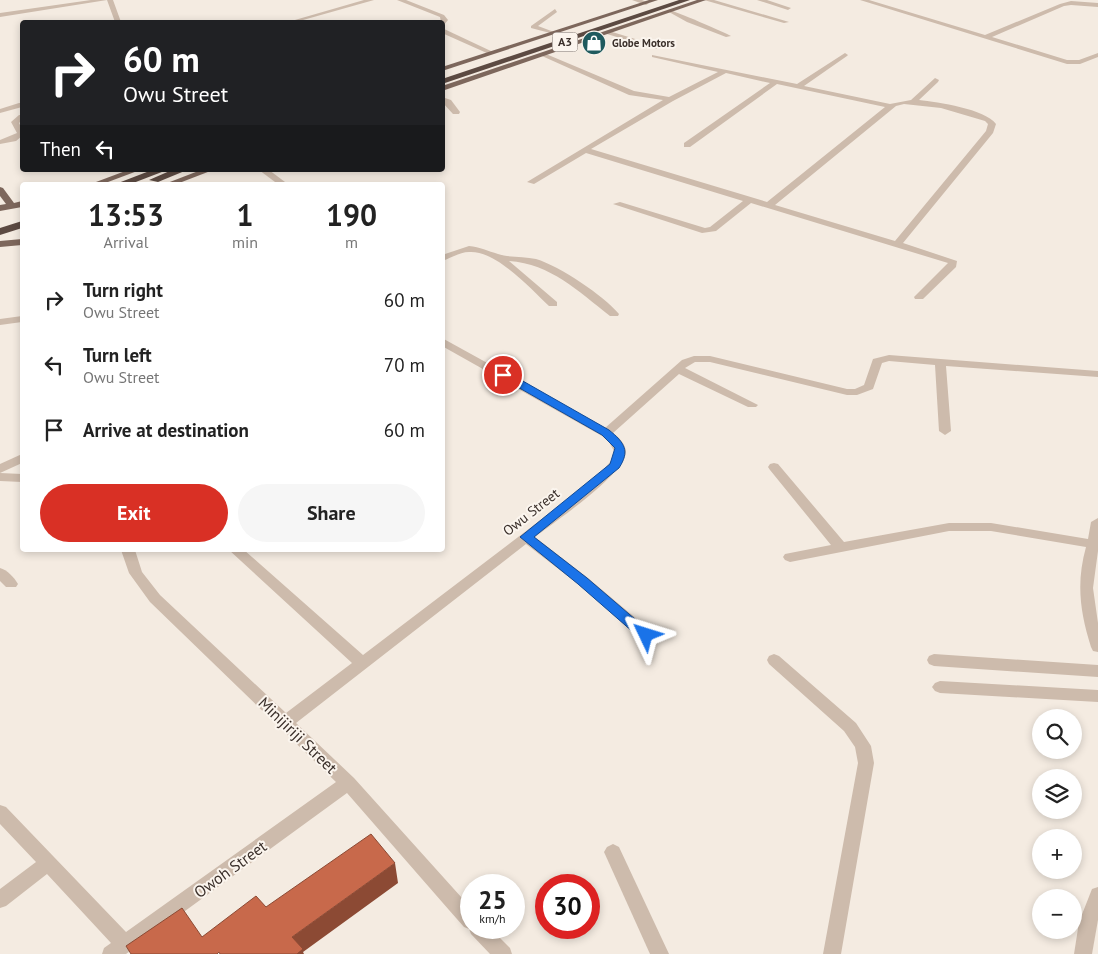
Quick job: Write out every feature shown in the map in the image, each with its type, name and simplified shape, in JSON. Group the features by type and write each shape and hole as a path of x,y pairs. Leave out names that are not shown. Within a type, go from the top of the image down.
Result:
{"highway":[{"name":"A3","path":"445,75 667,0"},
{"name":"A3","path":"445,81 686,0"},
{"path":"127,182 156,172"},
{"path":"147,182 176,172"},
{"path":"0,225 20,218"},
{"path":"0,232 20,225"}],"main road":[{"path":"445,68 655,0"},
{"path":"445,88 705,0"},
{"path":"101,182 130,172"},
{"path":"175,182 203,172"},
{"path":"0,190 12,206"},
{"path":"0,208 20,204"},
{"path":"0,244 20,242"}],"street":[{"path":"0,15 104,0"},
{"path":"110,0 117,20"},
{"path":"298,20 371,0"},
{"path":"400,0 442,16 445,20"},
{"path":"636,0 646,3"},
{"path":"705,0 786,22"},
{"path":"760,0 788,8"},
{"path":"863,0 1066,62 1080,62 1098,55"},
{"path":"986,37 1062,4 1098,5"},
{"path":"552,33 533,27 555,11"},
{"path":"671,11 689,22 728,36"},
{"path":"445,31 492,53"},
{"path":"610,32 656,47"},
{"path":"544,55 632,93 670,99"},
{"path":"799,86 845,55"},
{"path":"654,56 890,106"},
{"path":"531,182 670,99 725,71"},
{"path":"914,101 936,80"},
{"path":"687,144 776,82"},
{"path":"445,100 456,112"},
{"path":"768,206 890,106 899,102 914,101 988,119 992,128 898,243"},
{"path":"0,111 20,106"},
{"path":"20,118 15,122 20,132"},
{"path":"0,142 20,134"},
{"path":"585,150 768,206 898,243 952,261 953,265 920,297"},
{"path":"266,172 281,182"},
{"path":"617,204 705,231 713,229 749,200"},
{"path":"445,257 469,249 496,257 546,265 566,277 614,314"},
{"path":"496,257 553,304"},
{"path":"0,322 20,319"},
{"name":"Owu Street","path":"286,722 615,466 620,448 618,443 606,433 445,343"},
{"path":"606,433 678,369 694,359 710,359 847,392 857,392 869,387 875,365 883,358 940,360 1098,374"},
{"path":"940,360 945,431"},
{"path":"678,369 752,405"},
{"path":"0,469 20,459"},
{"path":"774,467 841,548"},
{"path":"0,477 20,478"},
{"path":"1098,522 1096,545 1086,579 1089,621 1098,647"},
{"path":"790,557 949,527 975,526 1096,545"},
{"path":"526,537 583,581 646,635"},
{"name":"Minijiriji Street","path":"128,552 128,556 143,583 163,608 286,722 348,783 460,909"},
{"path":"238,552 362,663"},
{"path":"0,573 11,584"},
{"path":"774,660 850,727 863,746 866,762 832,954"},
{"path":"934,660 1098,671"},
{"path":"940,687 1098,696"},
{"name":"Owoh Street","path":"118,950 348,783"},
{"path":"0,812 48,863 118,950"},
{"path":"613,852 660,954"},
{"path":"0,900 48,863"},
{"path":"1083,954 1088,922 1098,894"},
{"path":"489,939 503,954"}],"building":[{"path":"371,834 395,863 292,937 303,949 297,954 220,954 219,952 217,954 131,954 126,946 182,908 202,937 256,896 266,907"}],"place":[{"name":"Globe Motors","path":"594,43"}],"route":[{"path":"503,375 606,433 618,443 620,457 615,466 600,480 526,537 583,581 646,635"}]}
